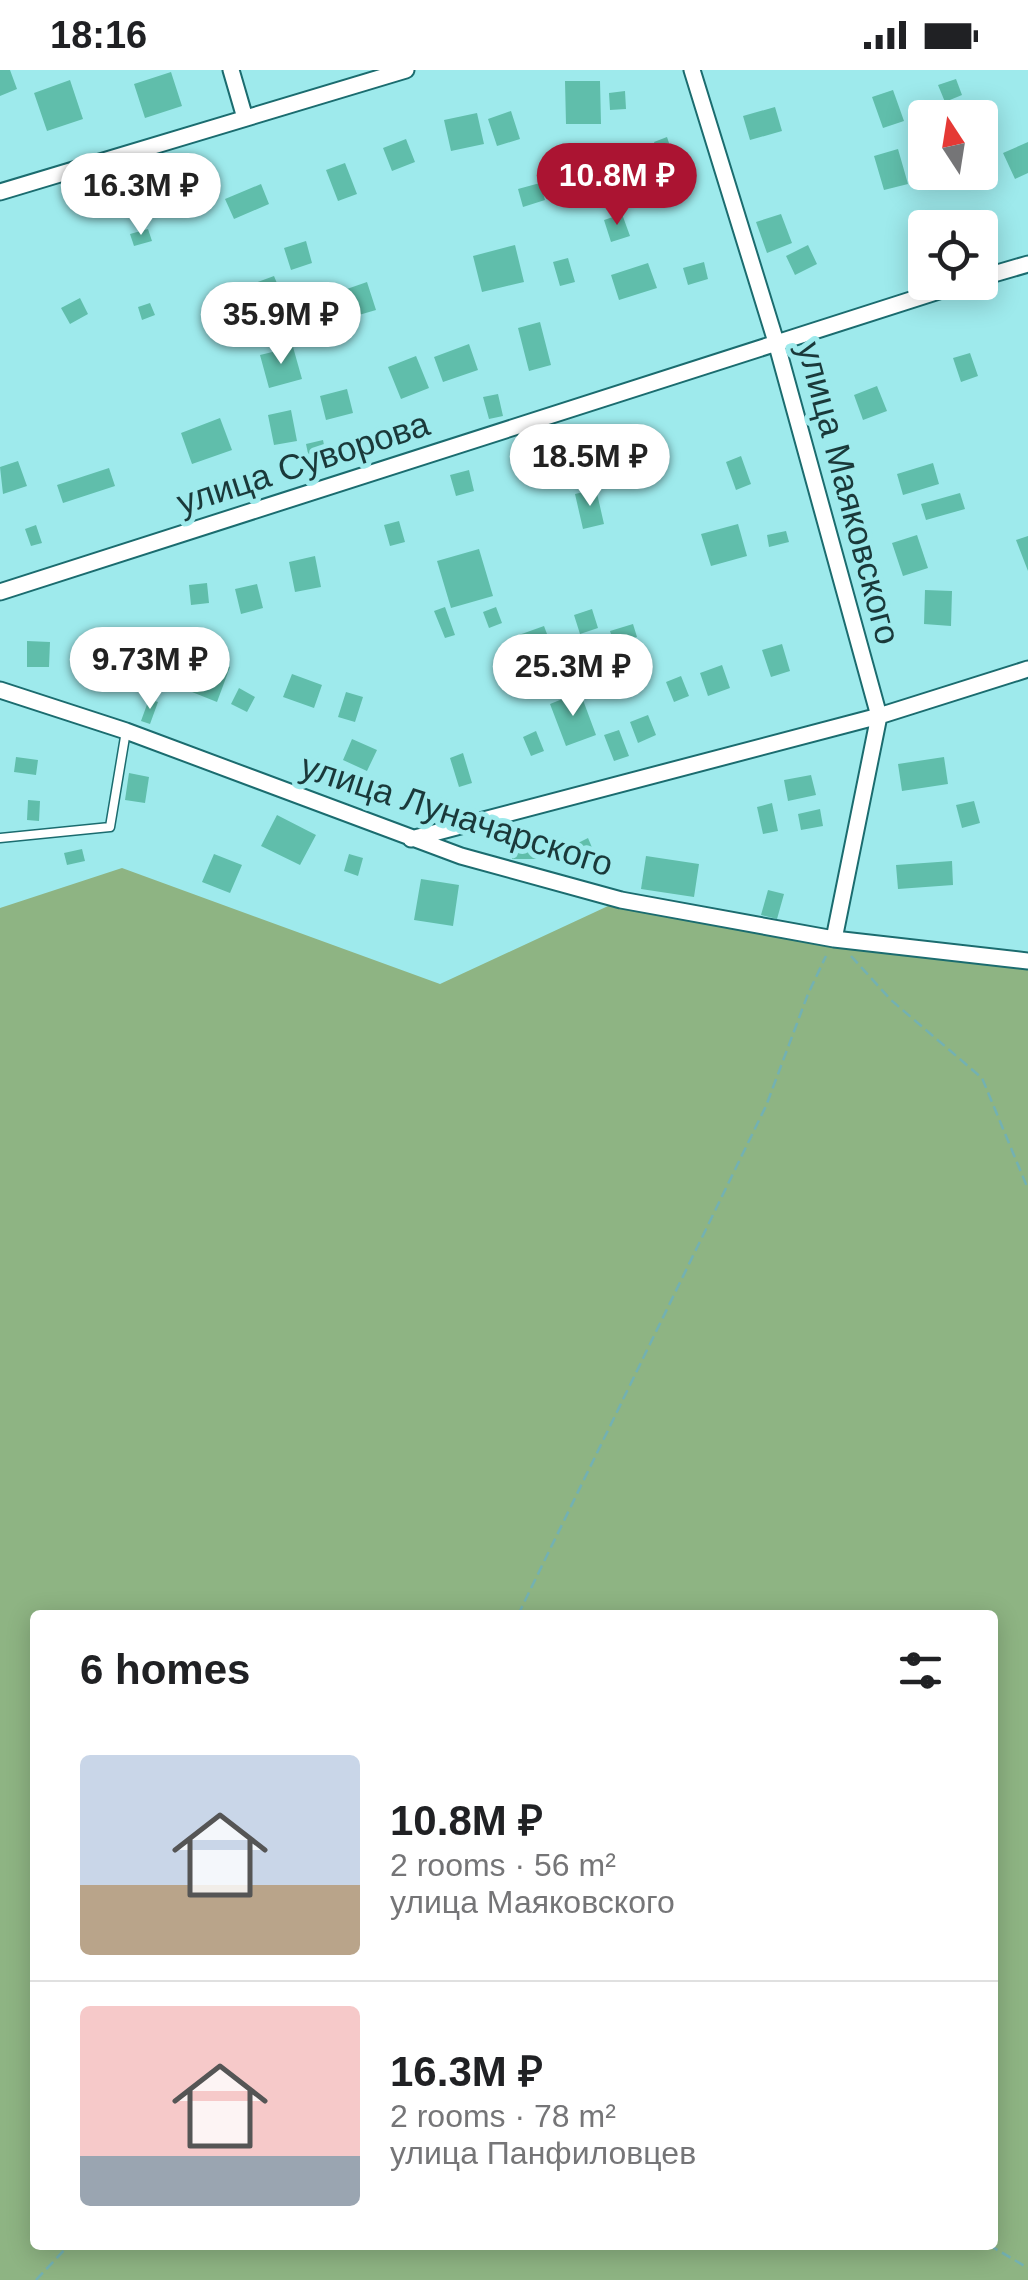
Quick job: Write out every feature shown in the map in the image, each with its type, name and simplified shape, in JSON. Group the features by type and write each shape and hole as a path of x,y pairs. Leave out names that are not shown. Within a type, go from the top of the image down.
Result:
{"street":[{"path":"231,70 245,118"},
{"path":"0,192 406,70"},
{"name":"улица Маяковского","path":"692,70 776,342 879,716 834,939"},
{"path":"998,273 1028,264"},
{"name":"улица Суворова","path":"0,592 910,300"},
{"path":"411,839 879,716 1028,669"},
{"name":"улица Луначарского","path":"0,690 126,731 460,856 621,900 834,939 1028,961"}],"lane":[{"path":"0,838 110,827 126,731"}],"path":[{"path":"520,1610 766,1106 808,994 834,939 891,1000 982,1078 1028,1189"},
{"path":"36,2280 65,2250"},
{"path":"997,2250 1028,2268"}],"green space":[{"path":"122,868 440,984 621,900 1028,961 1028,2280 0,2280 0,908"}],"building":[{"path":"0,70 10,70 17,89 0,96"},
{"path":"171,72 182,106 145,118 134,84"},
{"path":"956,79 962,95 944,100 938,85"},
{"path":"70,80 83,119 47,131 34,93"},
{"path":"565,81 600,81 601,124 566,124"},
{"path":"893,90 904,121 883,128 872,97"},
{"path":"625,91 626,109 610,110 609,93"},
{"path":"775,107 782,131 750,140 743,116"},
{"path":"511,111 520,139 497,146 488,119"},
{"path":"477,113 484,144 451,151 444,120"},
{"path":"667,137 676,164 663,168 654,142"},
{"path":"406,139 415,162 392,171 383,148"},
{"path":"1028,142 1028,173 1015,179 1003,153"},
{"path":"898,149 908,184 884,190 874,156"},
{"path":"629,150 633,166 623,169 619,153"},
{"path":"345,163 357,194 338,201 326,170"},
{"path":"540,183 545,200 523,207 518,189"},
{"path":"261,184 269,204 234,219 225,199"},
{"path":"622,214 630,236 611,242 604,220"},
{"path":"781,214 792,243 767,253 756,222"},
{"path":"148,229 152,241 134,246 130,234"},
{"path":"306,241 312,263 291,270 284,248"},
{"path":"515,245 524,282 482,292 473,256"},
{"path":"808,245 817,264 795,275 786,256"},
{"path":"568,258 575,282 560,286 553,262"},
{"path":"704,262 708,279 688,285 683,268"},
{"path":"648,263 657,288 619,300 611,275"},
{"path":"274,276 281,293 262,301 255,283"},
{"path":"367,282 376,310 352,317 344,290"},
{"path":"80,298 88,314 70,324 61,308"},
{"path":"150,303 155,315 142,320 138,307"},
{"path":"540,322 551,365 529,371 518,328"},
{"path":"469,344 478,370 443,382 434,357"},
{"path":"293,347 302,379 269,388 260,355"},
{"path":"970,353 978,376 961,382 953,358"},
{"path":"416,356 429,388 401,399 388,367"},
{"path":"877,386 887,411 863,420 854,395"},
{"path":"347,389 353,413 326,420 320,396"},
{"path":"498,394 503,416 489,419 483,397"},
{"path":"291,410 297,441 274,445 268,415"},
{"path":"220,418 232,450 192,464 181,433"},
{"path":"606,425 613,453 585,460 578,432"},
{"path":"323,440 328,465 311,468 306,444"},
{"path":"741,456 751,484 736,490 726,462"},
{"path":"18,461 27,486 3,494 0,467"},
{"path":"933,463 939,484 903,495 897,474"},
{"path":"109,468 115,486 63,503 57,485"},
{"path":"469,470 474,491 456,496 450,475"},
{"path":"596,489 604,524 583,529 575,494"},
{"path":"960,493 965,509 926,520 921,504"},
{"path":"399,521 405,542 390,546 384,525"},
{"path":"738,524 747,556 711,566 701,534"},
{"path":"36,525 42,543 31,546 25,529"},
{"path":"786,531 789,542 769,547 767,535"},
{"path":"917,535 928,568 903,576 892,543"},
{"path":"1028,536 1028,571 1016,540"},
{"path":"479,549 493,596 451,608 437,561"},
{"path":"315,556 321,587 295,592 289,562"},
{"path":"207,583 209,603 191,605 189,585"},
{"path":"257,584 263,608 241,614 235,589"},
{"path":"925,590 952,591 951,626 924,624"},
{"path":"445,607 455,635 445,638 434,611"},
{"path":"496,607 502,623 489,628 483,612"},
{"path":"592,609 598,628 580,634 574,615"},
{"path":"633,624 637,637 614,643 610,631"},
{"path":"544,626 553,650 524,660 516,636"},
{"path":"598,637 610,667 583,677 572,647"},
{"path":"27,641 50,642 49,667 27,667"},
{"path":"782,644 790,671 771,677 762,650"},
{"path":"205,658 230,667 217,702 192,692"},
{"path":"102,663 126,669 122,685 98,679"},
{"path":"722,665 730,688 708,696 700,673"},
{"path":"292,674 322,685 314,708 283,697"},
{"path":"681,676 689,696 674,702 666,682"},
{"path":"239,688 255,697 247,712 231,704"},
{"path":"346,692 363,697 355,722 338,717"},
{"path":"580,692 596,735 566,746 550,704"},
{"path":"149,699 158,702 150,724 141,721"},
{"path":"648,715 656,735 638,743 630,722"},
{"path":"619,730 629,756 614,761 604,735"},
{"path":"536,731 544,751 531,756 523,737"},
{"path":"352,739 377,750 367,771 343,760"},
{"path":"463,753 472,783 459,787 450,758"},
{"path":"16,757 38,760 36,775 14,772"},
{"path":"944,757 948,784 902,791 898,764"},
{"path":"129,773 149,777 145,803 125,800"},
{"path":"811,775 816,795 788,801 784,780"},
{"path":"28,800 40,801 39,821 27,820"},
{"path":"974,801 980,823 962,828 956,805"},
{"path":"772,803 778,831 763,834 757,807"},
{"path":"820,809 823,826 801,830 798,814"},
{"path":"277,815 316,835 300,865 261,846"},
{"path":"588,838 596,857 581,864 572,846"},
{"path":"82,849 85,861 67,865 64,853"},
{"path":"512,851 538,851 538,859 512,859"},
{"path":"214,854 242,865 230,893 202,882"},
{"path":"349,854 363,858 358,876 344,871"},
{"path":"646,856 699,864 694,897 641,889"},
{"path":"952,861 953,885 898,889 896,865"},
{"path":"421,879 459,885 453,926 414,920"},
{"path":"768,890 784,894 777,919 761,915"}]}
